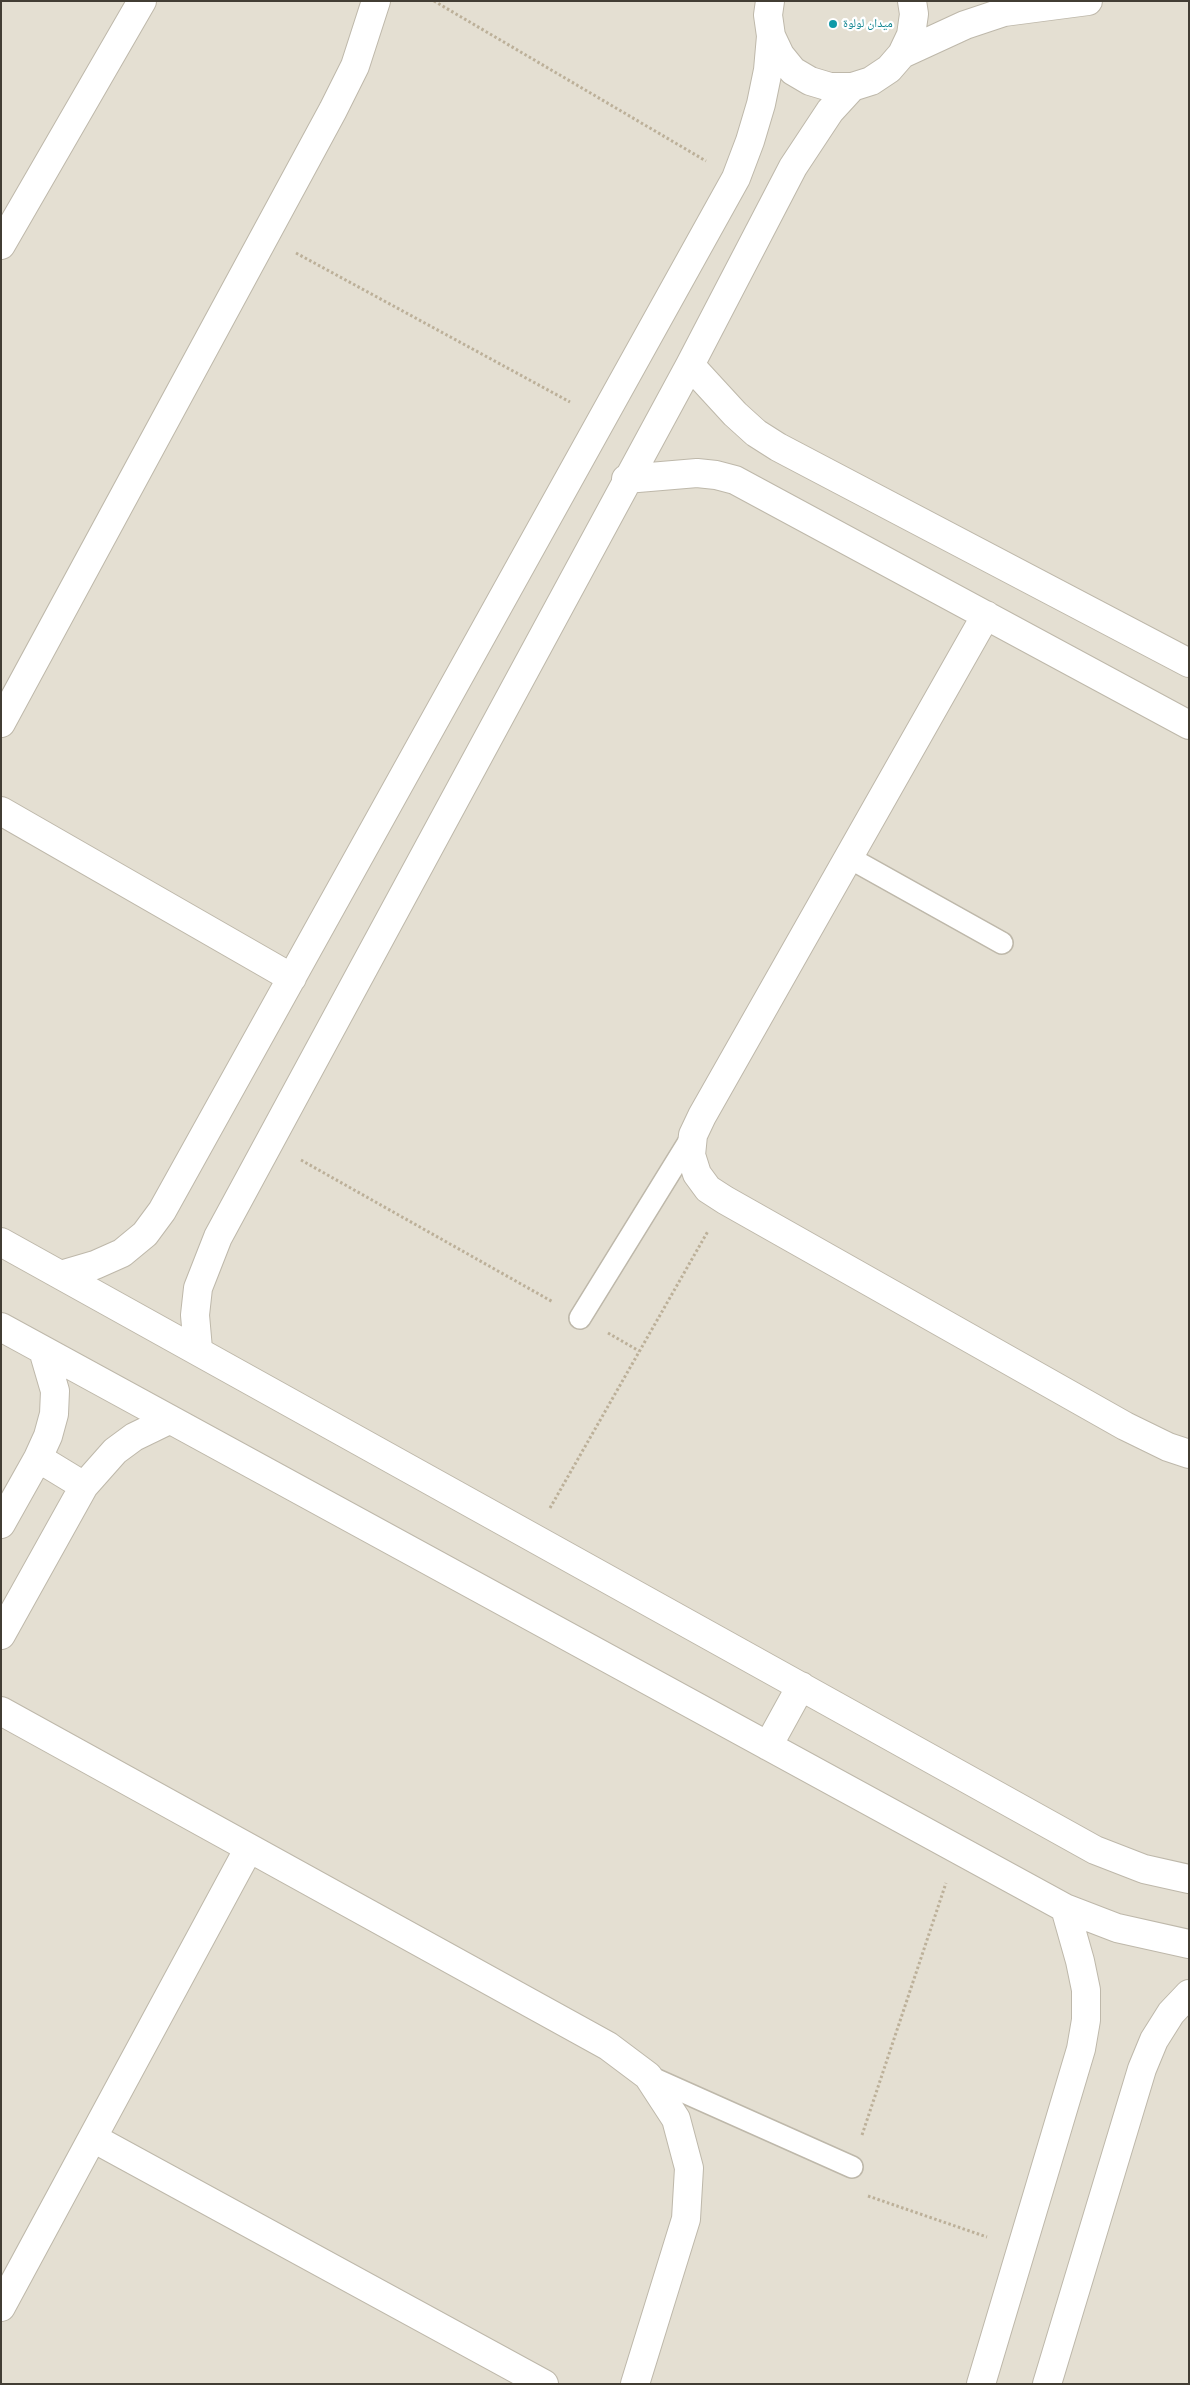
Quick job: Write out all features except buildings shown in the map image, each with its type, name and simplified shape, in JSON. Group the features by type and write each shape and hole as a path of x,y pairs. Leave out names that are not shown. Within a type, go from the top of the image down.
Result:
{"street":[{"path":"1,245 142,1"},
{"path":"1,723 355,66 376,1"},
{"path":"61,1275 96,1265 122,1253 145,1234 162,1210 292,978 736,178 761,104 768,70 771,36 768,15 770,1"},
{"path":"771,36 780,55 793,71 810,82 830,87 852,87 871,81 889,70 902,54 911,35 914,14 912,1"},
{"path":"902,54 965,25 1004,12 1088,1"},
{"path":"198,1349 195,1315 198,1288 218,1237 626,479 690,365 793,167 816,131 852,87"},
{"path":"690,365 735,414 756,433 778,447 1189,663"},
{"path":"626,479 697,473 735,480 1189,725"},
{"path":"986,615 693,1135 692,1154 697,1174 708,1189 725,1200 1125,1426 1168,1447 1189,1454"},
{"path":"1,811 292,978"},
{"path":"1,1242 198,1349 1095,1850 1144,1869 1189,1879"},
{"path":"1,1327 1065,1908 1117,1928 1189,1944"},
{"path":"1,1524 38,1458 48,1436 54,1414 55,1391 44,1350"},
{"path":"1,1635 84,1486 115,1451 134,1437 169,1420"},
{"path":"38,1458 84,1486"},
{"path":"768,1746 801,1686"},
{"path":"1,1712 608,2046 648,2076 676,2119 689,2168 686,2219 635,2384"},
{"path":"1,2308 249,1848"},
{"path":"980,2384 1081,2049 1086,2020 1086,1990 1065,1908"},
{"path":"1047,2384 1142,2068 1154,2040 1171,2013 1189,1994"},
{"path":"93,2138 544,2384"}],"lane":[{"path":"848,857 1002,943"},
{"path":"580,1318 693,1135"},
{"path":"648,2076 852,2167"}],"path":[{"path":"434,1 736,178"},
{"path":"265,236 601,419"},
{"path":"270,1142 639,1351"},
{"path":"534,1537 725,1200"},
{"path":"957,1849 847,2182 854,2191 1021,2249"}],"shaded area":[{"path":"1,1 1189,1 1189,2384 1,2384"}],"place":[{"name":"ميدان لولوة","path":"833,24"}]}
